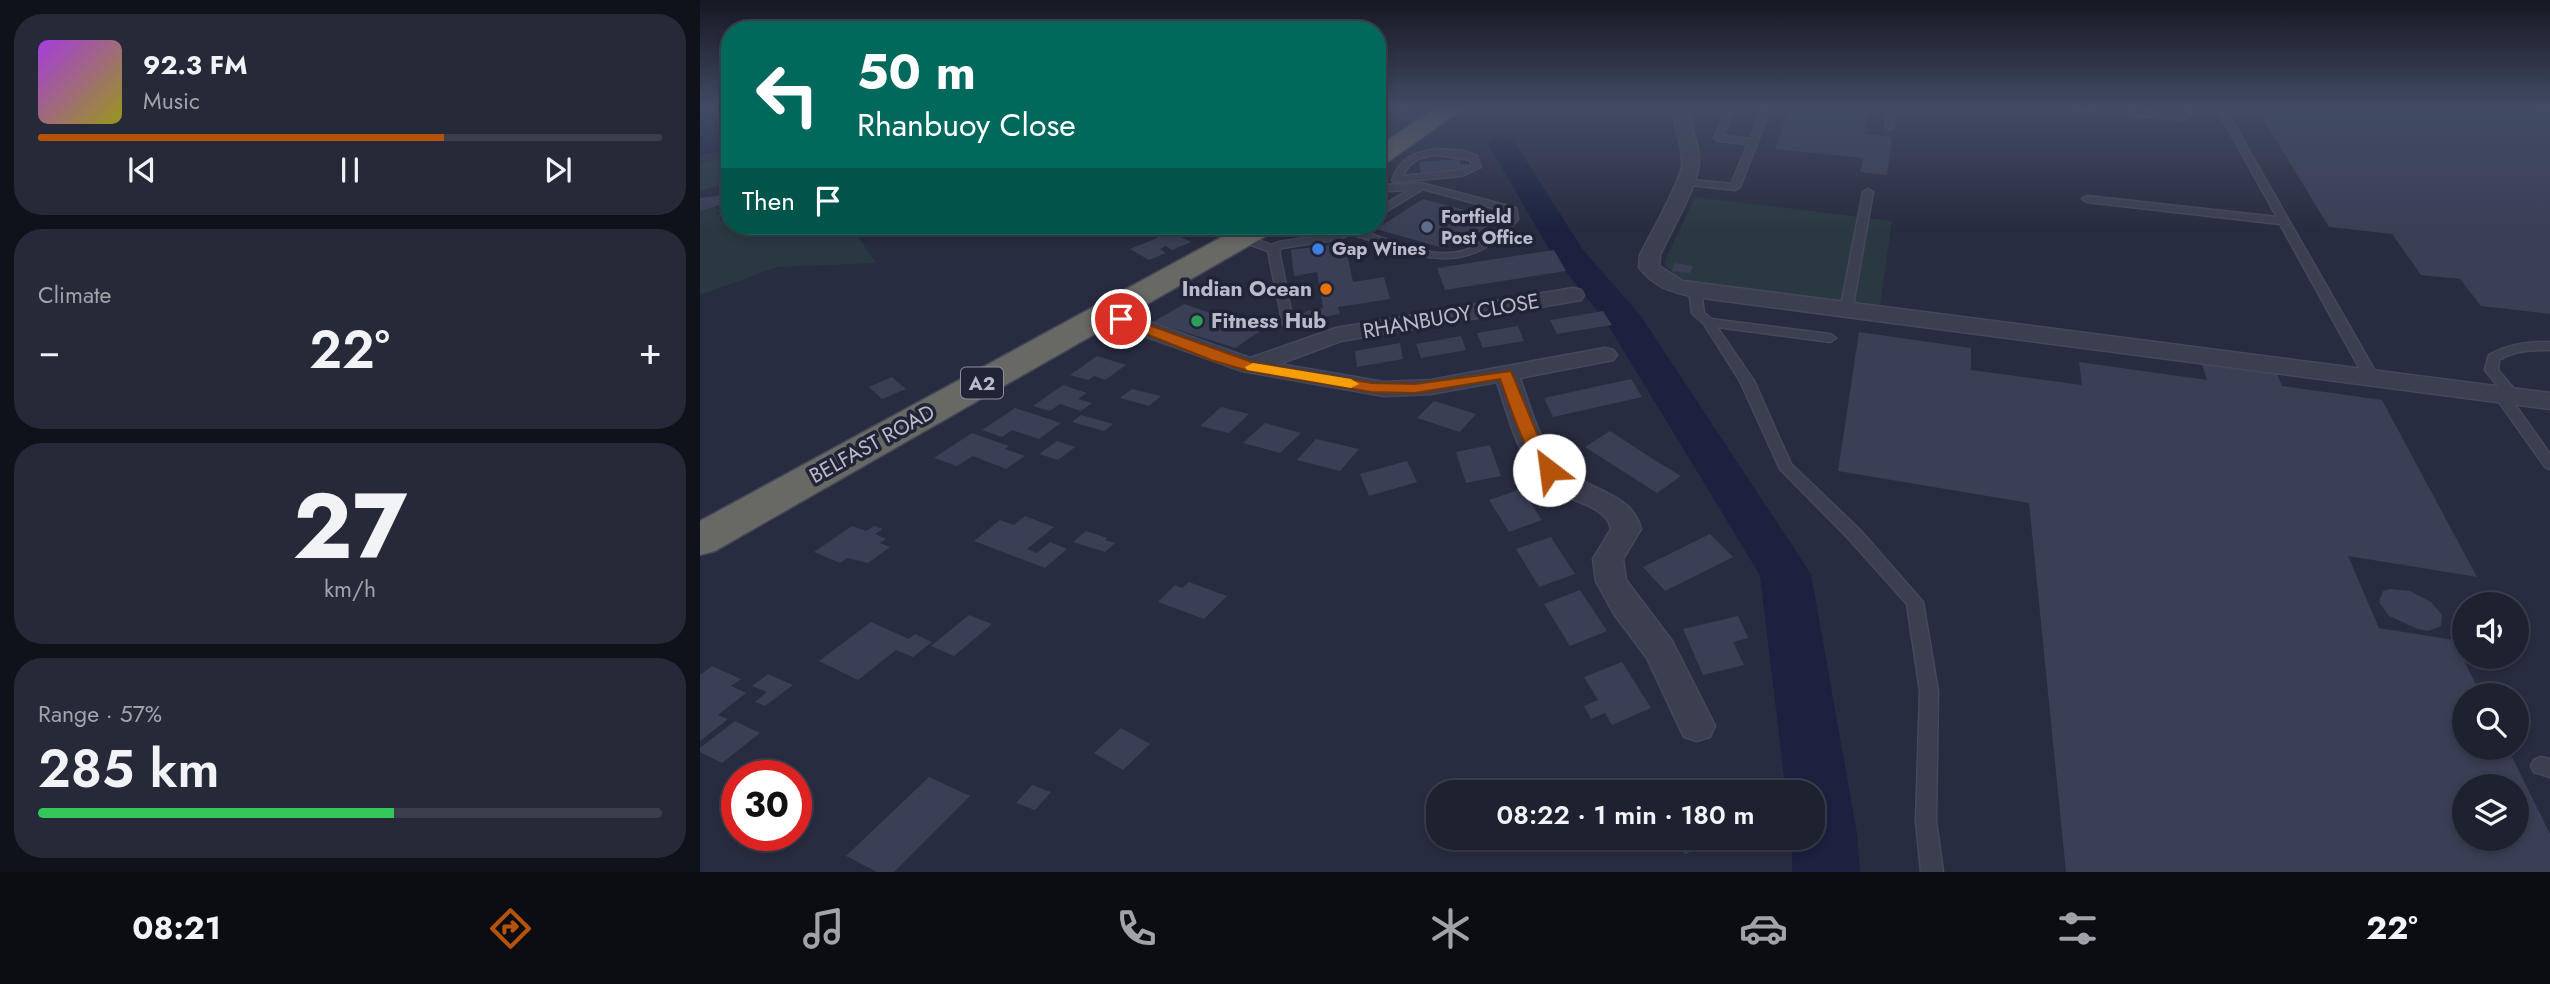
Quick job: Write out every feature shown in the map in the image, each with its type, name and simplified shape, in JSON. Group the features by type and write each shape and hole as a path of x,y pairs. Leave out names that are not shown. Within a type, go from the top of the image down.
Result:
{"highway":[{"name":"BELFAST ROAD","path":"700,540 1105,314 1259,238"}],"street":[{"path":"1689,148 1692,158 1685,182 1650,255 1649,267 1657,278 1695,291 2550,401"},
{"name":"RHANBUOY CLOSE","path":"1250,366 1336,335 1573,295"},
{"path":"1105,314 1250,366 1371,387 1431,387 1605,355"},
{"path":"1506,374 1535,448 1549,470 1565,485 1614,508 1623,518 1626,530 1608,559 1611,581 1625,605 1660,650 1697,726"}],"lane":[{"path":"1685,182 1735,187 1751,148"},
{"path":"2243,148 2372,378"},
{"path":"1386,185 1398,180 1467,172 1476,167 1474,158 1438,152 1418,155 1400,169 1398,180"},
{"path":"1386,208 1421,186"},
{"path":"1375,235 1396,244 1417,242 1445,251 1466,248 1504,220 1500,214 1479,208 1474,199 1421,186 1386,187"},
{"path":"1846,311 1868,192"},
{"path":"2087,199 2283,220"},
{"path":"1259,238 1279,245 1342,235"},
{"path":"1259,238 1287,322"},
{"path":"1695,291 1696,311 1699,317 1708,322 1830,338"},
{"path":"1708,322 1747,381 1785,466 1854,534 1915,602 1929,691 1926,821 1932,872"},
{"path":"2550,346 2518,346 2507,349 2493,358 2491,370 2550,464"}],"shaded area":[{"path":"721,158 721,185 700,191 700,164"},
{"path":"1695,197 1892,221 1880,305 1693,283 1675,275 1664,263"},
{"path":"714,207 719,211 716,214 720,214 721,235 857,235 876,263 777,267 700,295 700,211"}],"water":[{"path":"700,148 721,148 721,151 700,155"}],"building":[{"path":"1891,148 1887,175 1860,172 1863,158 1775,149"},
{"path":"2281,148 2550,148 2550,314 2481,306 2460,279 2421,275 2392,234 2329,227"},
{"path":"1460,159 1461,164 1468,164 1469,168 1452,172 1453,177 1443,178 1442,173 1421,174 1419,162"},
{"path":"721,194 721,205 700,211 700,198"},
{"path":"1423,199 1488,216 1482,220 1492,223 1460,246 1450,244 1443,248 1386,232 1386,223"},
{"path":"1164,235 1177,235 1191,242 1172,250 1166,246 1160,249 1166,253 1149,260 1130,249"},
{"path":"1345,243 1353,282 1384,277 1390,299 1338,307 1340,314 1324,317 1317,322 1300,321 1307,311 1323,308 1317,272 1294,276 1291,250"},
{"path":"1554,250 1566,271 1445,290 1437,268"},
{"path":"1675,263 1693,266 1690,273 1672,271"},
{"path":"1184,304 1259,332 1235,348 1153,322"},
{"path":"1603,311 1612,325 1557,334 1550,320"},
{"path":"1518,326 1524,341 1483,348 1477,333"},
{"path":"1859,332 1971,348 1971,370 2082,385 2079,362 2207,380 2201,361 2276,371 2282,386 2382,400 2477,577 2348,556 2379,628 2452,640 2452,669 2468,669 2475,683 2452,683 2452,760 2513,760 2520,774 2452,774 2452,851 2529,851 2529,792 2550,834 2550,872 2066,872 2029,503 1838,471"},
{"path":"1461,336 1466,350 1421,358 1416,344"},
{"path":"1400,343 1403,359 1357,367 1355,351"},
{"path":"1097,356 1126,365 1105,380 1094,376 1088,380 1070,375"},
{"path":"892,377 906,389 882,399 869,387"},
{"path":"1631,379 1642,397 1553,417 1544,398"},
{"path":"1063,385 1087,393 1078,399 1092,403 1081,411 1060,404 1050,411 1033,406"},
{"path":"1132,389 1161,396 1149,406 1120,398"},
{"path":"1434,401 1476,414 1460,432 1417,418"},
{"path":"1221,407 1249,414 1229,433 1200,426"},
{"path":"1015,408 1061,423 1039,439 1012,430 1002,437 982,430"},
{"path":"1081,415 1113,424 1104,431 1072,422"},
{"path":"1265,423 1301,433 1280,453 1243,443"},
{"path":"1610,431 1681,476 1657,493 1585,447"},
{"path":"972,433 1009,446 1005,449 1025,456 1006,469 973,456 957,466 934,458"},
{"path":"1316,439 1359,449 1340,471 1297,460"},
{"path":"1057,441 1075,447 1058,460 1039,454"},
{"path":"1490,445 1501,476 1466,483 1456,452"},
{"path":"1407,461 1417,482 1369,496 1360,474"},
{"path":"1521,489 1542,520 1509,532 1489,500"},
{"path":"1025,516 1054,527 1027,549 1037,553 1050,542 1067,549 1045,568 974,541 1000,520 1014,525"},
{"path":"852,526 866,531 874,526 883,529 875,534 886,539 880,543 890,547 868,563 847,558 840,563 814,552"},
{"path":"1086,531 1115,543 1105,552 1073,542"},
{"path":"1710,534 1733,557 1665,591 1643,567"},
{"path":"1551,537 1575,574 1539,587 1516,549"},
{"path":"1189,582 1227,596 1204,619 1158,602 1175,585 1182,588"},
{"path":"1580,590 1607,631 1570,646 1544,604"},
{"path":"2383,591 2410,591 2431,602 2442,615 2441,626 2428,631 2389,616 2379,602"},
{"path":"969,615 992,624 954,656 931,646"},
{"path":"1738,616 1748,638 1733,642 1744,665 1703,675 1683,629"},
{"path":"871,622 909,639 915,634 932,642 913,657 896,650 858,680 819,661"},
{"path":"1622,662 1651,708 1612,725 1605,713 1591,719 1584,706 1598,700 1584,677"},
{"path":"712,666 741,679 731,686 746,693 718,715 728,719 700,741 700,675"},
{"path":"768,674 793,685 765,706 755,702 767,692 752,686"},
{"path":"735,721 760,733 721,762 700,752 700,748"},
{"path":"1121,728 1150,744 1123,770 1094,753"},
{"path":"929,777 970,796 894,872 877,872 846,856"},
{"path":"1032,785 1051,792 1035,810 1016,803"},
{"path":"1682,850 1700,850 1684,854"}],"waterway":[{"path":"1504,148 1570,256 1621,315 1785,574 1824,834 1826,872"}],"slow traffic":[{"path":"1253,367 1351,384"}],"place":[{"name":"Fortfield Post Office","path":"1427,227"},
{"name":"Gap Wines","path":"1318,249"},
{"name":"Indian Ocean","path":"1326,289"},
{"name":"Fitness Hub","path":"1197,321"}],"route":[{"path":"1121,319 1216,356 1250,366 1371,387 1415,389 1506,374 1535,448 1549,470"}]}
